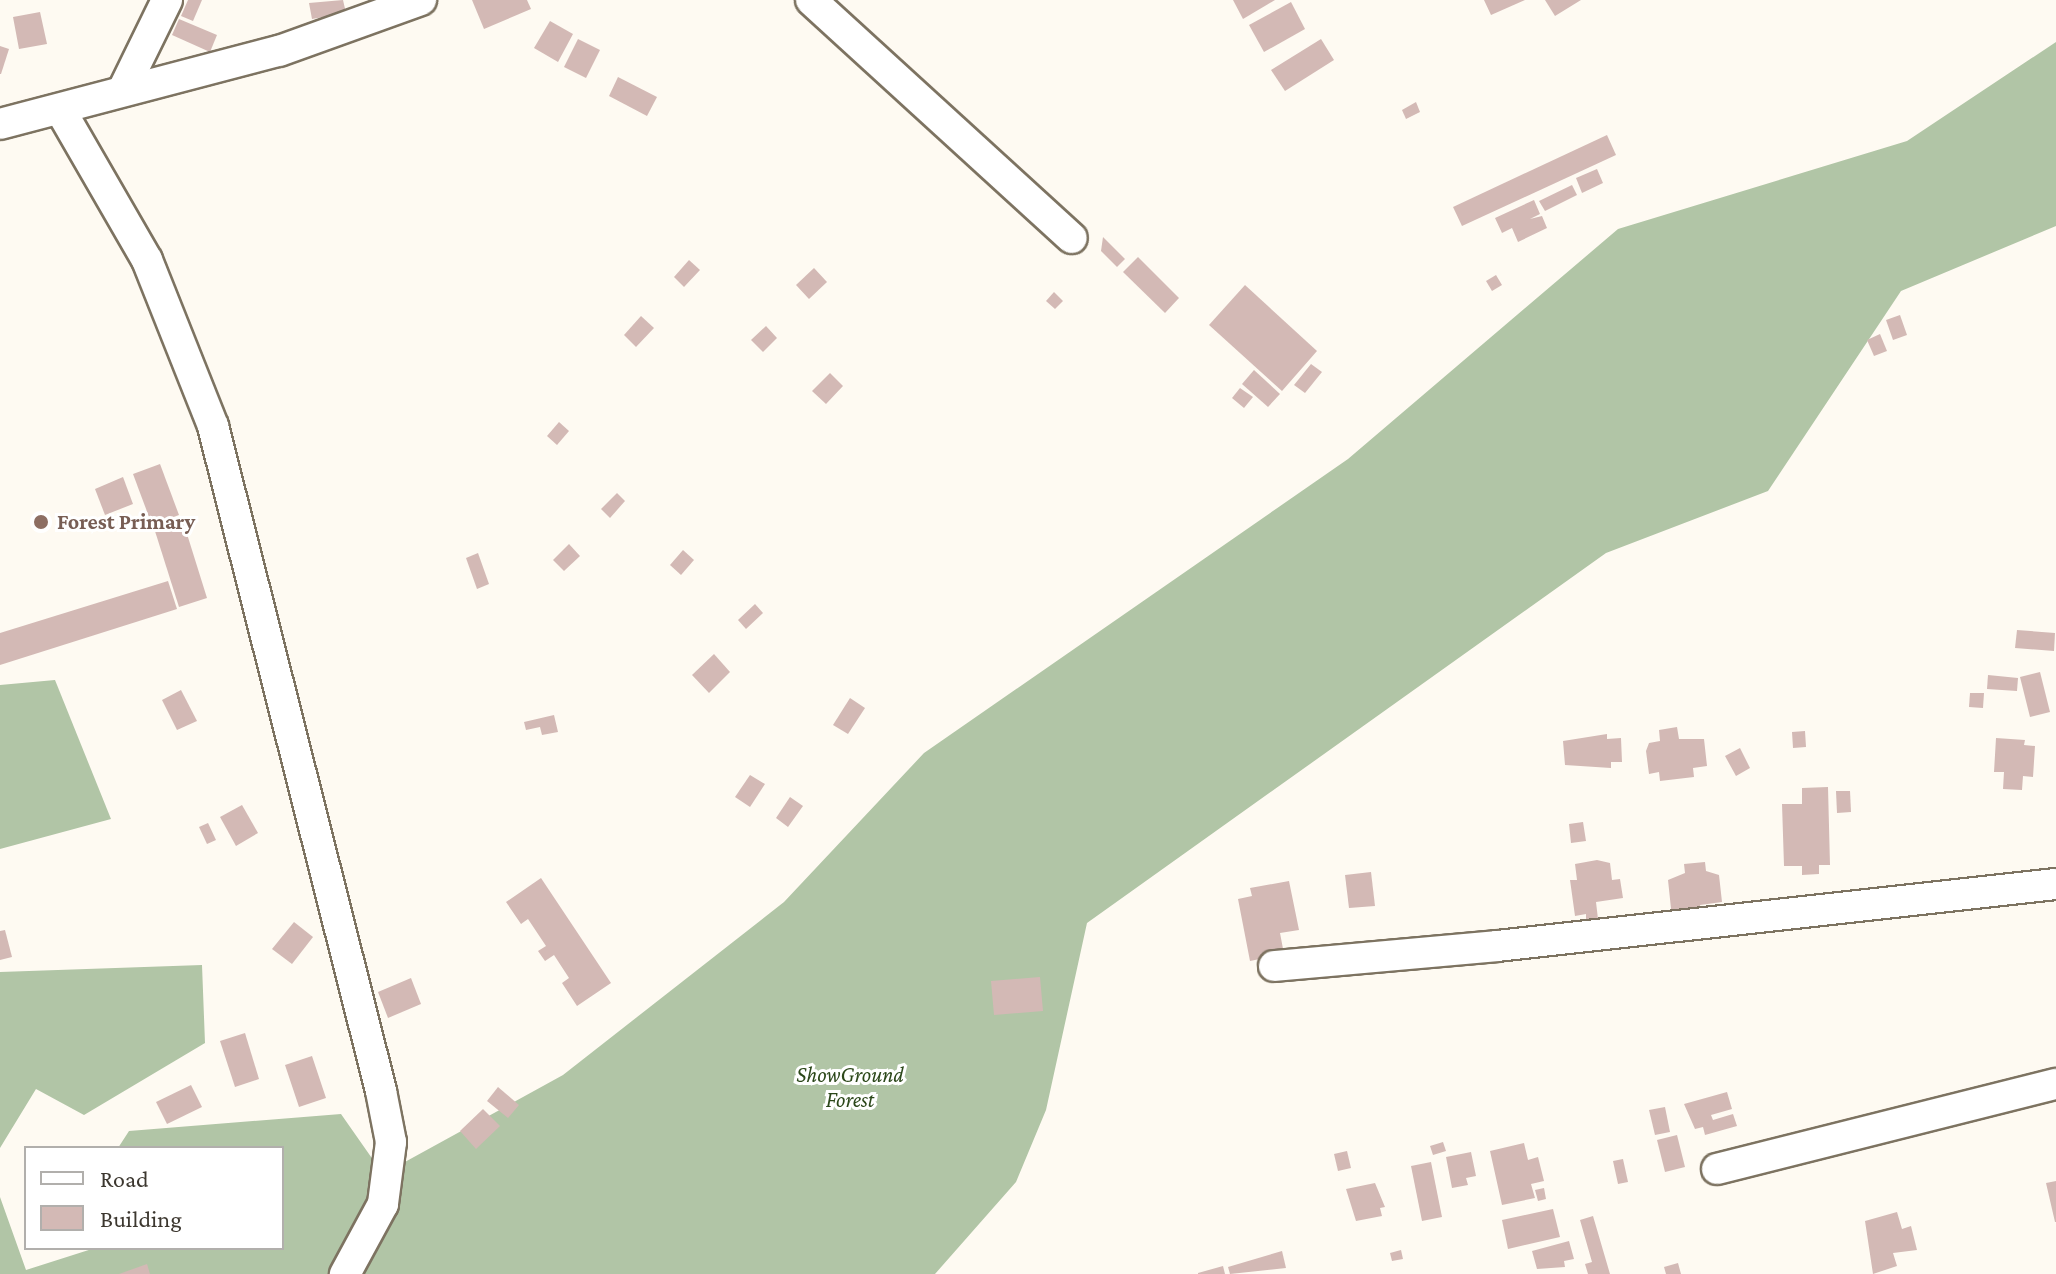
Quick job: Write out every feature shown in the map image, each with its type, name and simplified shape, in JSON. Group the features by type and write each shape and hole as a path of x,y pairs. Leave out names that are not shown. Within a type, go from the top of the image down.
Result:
{"street":[{"path":"123,90 167,0"},
{"path":"0,124 61,111 123,90 279,51 421,0"},
{"path":"811,0 1072,238"},
{"path":"61,111 147,260 213,426 377,1076 391,1142 383,1204 345,1274"},
{"path":"1274,966 1513,945 2056,884"},
{"path":"1717,1169 2056,1084"}],"green space":[{"name":"ShowGround Forest","path":"2056,42 2056,226 1901,291 1768,491 1606,553 1087,923 1046,1110 1016,1182 935,1274 0,1274 0,1197 26,1270 89,1250 284,1250 284,1146 119,1146 129,1131 341,1114 383,1174 563,1075 784,902 924,753 1348,459 1618,229 1907,141"},
{"path":"55,680 111,819 0,849 0,685"},
{"path":"202,965 205,1043 84,1115 36,1089 0,1148 0,972"}],"building":[{"path":"188,0 202,0 193,21 181,16"},
{"path":"343,0 346,13 312,19 309,3"},
{"path":"472,0 527,0 531,9 484,29"},
{"path":"1233,0 1275,0 1243,19"},
{"path":"1484,0 1525,0 1491,15"},
{"path":"1545,0 1581,0 1555,16"},
{"path":"1291,2 1305,29 1264,52 1249,25"},
{"path":"40,12 47,44 19,49 13,17"},
{"path":"179,19 217,35 210,52 172,35"},
{"path":"550,21 573,34 558,62 534,48"},
{"path":"578,39 600,50 586,78 564,67"},
{"path":"1321,39 1334,60 1285,91 1271,70"},
{"path":"0,46 9,49 1,74 0,74"},
{"path":"618,77 657,97 647,116 609,96"},
{"path":"1416,102 1420,112 1406,119 1402,110"},
{"path":"1607,135 1616,155 1462,226 1453,207"},
{"path":"1597,169 1603,183 1582,193 1576,178"},
{"path":"1572,185 1577,195 1545,211 1539,201"},
{"path":"1534,200 1540,214 1530,219 1542,216 1547,228 1518,242 1512,228 1502,233 1495,218"},
{"path":"1103,237 1125,259 1117,267 1101,251"},
{"path":"1138,257 1179,298 1165,313 1123,272"},
{"path":"689,260 700,270 684,287 674,277"},
{"path":"814,268 827,282 809,299 796,285"},
{"path":"1496,275 1502,285 1492,291 1486,281"},
{"path":"1245,285 1317,351 1282,391 1209,325"},
{"path":"1054,292 1063,301 1055,309 1046,301"},
{"path":"1900,315 1907,335 1893,340 1886,320"},
{"path":"641,316 654,328 636,347 624,335"},
{"path":"766,326 777,338 763,352 751,340"},
{"path":"1880,334 1887,351 1874,356 1867,340"},
{"path":"1311,364 1322,372 1305,393 1294,385"},
{"path":"1254,370 1280,394 1268,407 1242,384"},
{"path":"830,373 843,386 826,404 812,391"},
{"path":"1240,388 1253,397 1244,408 1232,398"},
{"path":"559,422 569,431 557,445 547,436"},
{"path":"160,464 179,515 152,525 133,474"},
{"path":"123,477 133,504 105,515 95,489"},
{"path":"617,493 625,501 610,518 601,509"},
{"path":"182,518 207,598 179,607 154,528"},
{"path":"569,544 580,556 564,571 553,560"},
{"path":"683,550 694,560 681,575 670,565"},
{"path":"478,553 489,584 477,589 466,558"},
{"path":"168,581 177,609 0,665 0,633"},
{"path":"755,604 763,613 746,629 738,620"},
{"path":"2017,630 2055,633 2054,651 2015,648"},
{"path":"714,654 730,672 709,693 692,675"},
{"path":"2040,672 2050,712 2030,717 2020,677"},
{"path":"1988,675 2018,678 2017,691 1987,689"},
{"path":"181,690 197,721 177,730 162,700"},
{"path":"1970,693 1984,693 1983,708 1969,707"},
{"path":"850,698 865,708 848,734 833,725"},
{"path":"554,715 558,732 542,735 540,727 526,730 524,722"},
{"path":"1677,727 1679,739 1704,739 1707,766 1693,768 1694,777 1660,781 1659,772 1649,774 1646,751 1649,743 1660,741 1659,730"},
{"path":"1805,731 1806,747 1793,748 1792,732"},
{"path":"1607,734 1607,739 1621,738 1622,762 1611,762 1611,768 1565,765 1563,741"},
{"path":"1996,738 2025,740 2024,745 2035,746 2033,777 2023,776 2022,790 2003,789 2004,772 1994,772"},
{"path":"1740,748 1750,768 1736,776 1725,756"},
{"path":"750,775 765,784 750,807 735,797"},
{"path":"1828,787 1830,865 1819,865 1819,874 1802,875 1802,866 1784,866 1782,804 1802,804 1802,788"},
{"path":"1836,791 1850,791 1851,812 1837,813"},
{"path":"790,797 803,806 788,827 776,818"},
{"path":"242,805 258,833 236,846 220,817"},
{"path":"1583,822 1586,841 1571,843 1569,824"},
{"path":"208,823 216,840 207,844 199,827"},
{"path":"1597,860 1610,863 1612,880 1620,879 1623,898 1596,902 1598,919 1586,921 1586,914 1575,916 1570,880 1577,880 1575,864"},
{"path":"1705,862 1706,871 1719,875 1722,902 1700,905 1701,915 1672,918 1668,880 1685,873 1684,864"},
{"path":"1371,872 1375,906 1349,908 1345,875"},
{"path":"541,878 611,983 577,1006 562,983 569,978 554,955 545,961 538,951 546,946 528,919 521,924 506,902"},
{"path":"1289,881 1299,930 1280,933 1284,954 1250,961 1238,899 1252,896 1250,888"},
{"path":"294,922 313,937 292,964 272,949"},
{"path":"5,930 12,957 0,960 0,931"},
{"path":"1040,977 1043,1011 994,1015 991,981"},
{"path":"411,978 421,1004 388,1018 378,992"},
{"path":"245,1033 259,1079 235,1087 220,1041"},
{"path":"312,1056 326,1098 299,1107 285,1065"},
{"path":"191,1085 202,1107 167,1124 156,1102"},
{"path":"498,1087 519,1105 508,1118 487,1101"},
{"path":"1727,1092 1732,1109 1711,1115 1713,1120 1733,1114 1737,1126 1705,1135 1703,1127 1695,1129 1684,1104"},
{"path":"1665,1107 1670,1132 1655,1135 1649,1110"},
{"path":"483,1109 500,1126 476,1149 460,1131"},
{"path":"1677,1135 1685,1167 1665,1172 1657,1140"},
{"path":"1443,1142 1446,1151 1433,1155 1430,1146"},
{"path":"1524,1143 1528,1160 1538,1157 1544,1181 1531,1184 1535,1198 1502,1205 1490,1151"},
{"path":"1347,1151 1351,1168 1338,1171 1334,1154"},
{"path":"1471,1152 1476,1176 1466,1178 1468,1185 1452,1188 1446,1157"},
{"path":"1623,1159 1628,1182 1618,1184 1613,1161"},
{"path":"1431,1162 1442,1217 1422,1221 1411,1166"},
{"path":"2056,1181 2056,1222 2055,1222 2046,1183"},
{"path":"1375,1183 1385,1207 1380,1208 1382,1216 1356,1221 1346,1189"},
{"path":"1544,1188 1546,1199 1538,1201 1535,1190"},
{"path":"1553,1209 1560,1237 1508,1249 1502,1220"},
{"path":"1897,1212 1902,1229 1911,1226 1917,1250 1893,1253 1897,1266 1873,1274 1865,1221"},
{"path":"1593,1216 1610,1274 1588,1274 1585,1264 1592,1262 1580,1220"},
{"path":"1569,1241 1574,1259 1564,1261 1565,1267 1537,1269 1532,1251"},
{"path":"1401,1250 1403,1259 1392,1261 1390,1253"},
{"path":"1282,1251 1286,1268 1230,1274 1228,1267"},
{"path":"1678,1263 1681,1274 1666,1274 1664,1267"},
{"path":"147,1264 150,1274 119,1274"},
{"path":"1223,1266 1225,1274 1198,1274 1198,1273"}],"place":[{"name":"Forest Primary","path":"41,522"}]}
